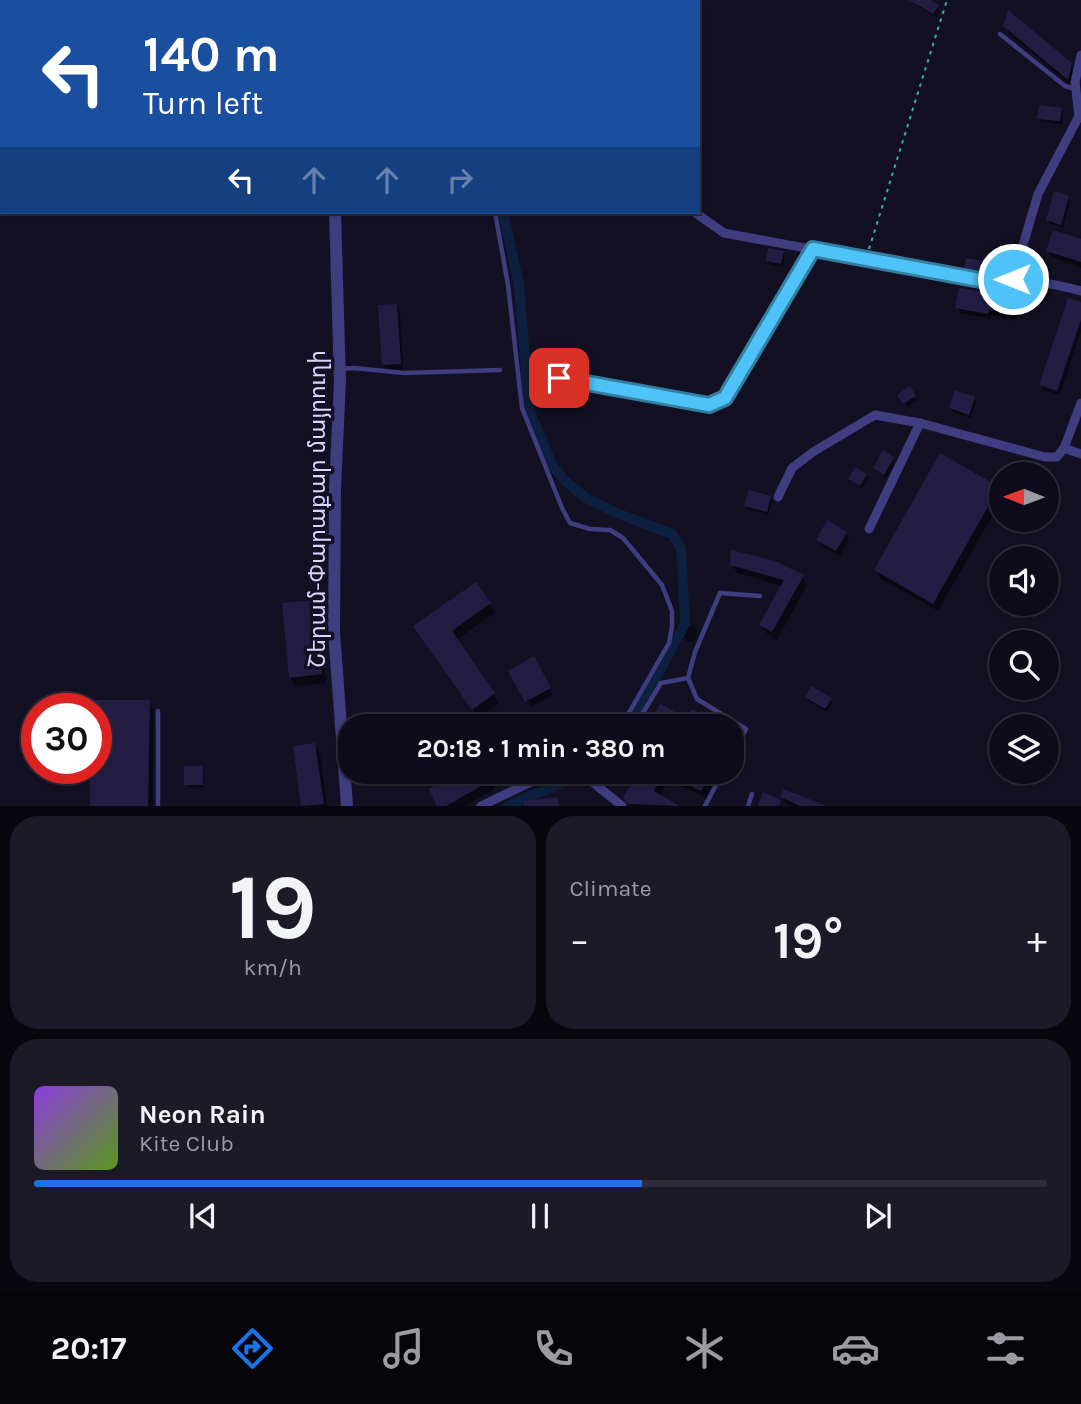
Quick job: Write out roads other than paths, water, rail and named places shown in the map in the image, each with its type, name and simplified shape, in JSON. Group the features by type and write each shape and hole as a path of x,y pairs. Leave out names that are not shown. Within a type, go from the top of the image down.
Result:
{"street":[{"path":"1013,279 1038,194 1079,116 1075,82 1081,55"},
{"name":"Շերամ-Փարաքար մայրուղի","path":"335,214 339,369 334,632 347,806"},
{"path":"697,214 724,233 980,280 1013,279 1052,283 1081,291"},
{"path":"778,497 792,468 832,439 875,415 920,423 1045,457 1057,457 1064,448 1081,403"},
{"path":"869,529 920,423"},
{"path":"1064,448 1081,454"},
{"path":"481,806 527,784"},
{"path":"595,784 622,806"}],"lane":[{"path":"1000,34 1065,86 1076,90"},
{"path":"495,214 508,285 522,408 562,508 570,523 590,529 610,530 623,538 662,585 672,611 673,626 669,643 629,714"},
{"path":"559,378 709,405 725,398 813,249"},
{"path":"339,369 404,373 500,370"},
{"path":"722,714 697,699 688,678 695,652 720,593 760,596"},
{"path":"642,714 661,682 688,678"},
{"path":"158,711 158,806"},
{"path":"705,806 717,784"},
{"path":"748,806 752,794"}],"waterway":[{"path":"503,214 519,285 529,409 552,465 565,481 586,498 672,534 681,549 685,624 636,714"},
{"path":"508,806 559,784"}]}
